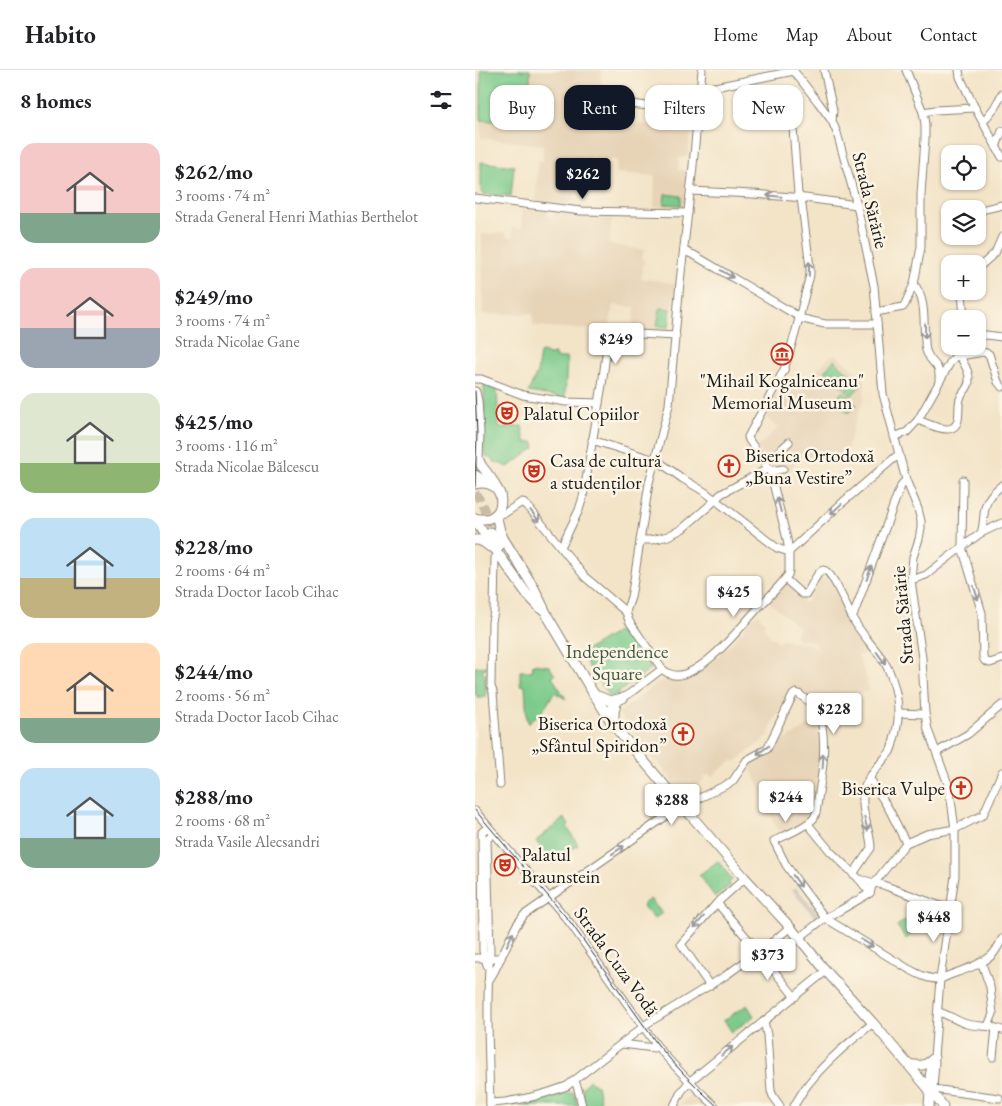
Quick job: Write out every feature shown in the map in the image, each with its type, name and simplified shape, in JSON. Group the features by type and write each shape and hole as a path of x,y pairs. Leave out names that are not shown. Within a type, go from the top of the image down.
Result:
{"main road":[{"path":"475,392 479,458 481,465 500,494 501,504 495,516 478,531"},
{"path":"475,475 490,484 500,494"},
{"path":"475,484 490,484"},
{"path":"495,516 486,520 475,520 478,531 497,557"},
{"path":"495,516 503,538 534,588 540,606"},
{"path":"492,531 502,551 548,617 614,726 745,878 790,927 826,971 932,1090 943,1106"},
{"path":"475,540 485,542 527,594 540,606"},
{"path":"593,694 610,701 619,701 614,712 614,726"},
{"path":"908,1064 922,1066 928,1064 934,1058"},
{"name":"Strada Sărărie","path":"929,1106 932,1090"}],"street":[{"path":"701,85 702,70"},
{"path":"824,70 833,110 832,121"},
{"path":"876,312 903,307 914,284 921,247 921,194 925,124 923,112 906,70"},
{"path":"959,70 975,108 1002,157"},
{"path":"723,85 793,71"},
{"name":"Strada Sărărie","path":"793,71 832,121 837,133 857,205 874,286 883,394 906,480 918,508 921,521 919,539 913,557 911,580 922,658 925,714 928,730 948,784 955,829 955,876 940,979 934,1058 928,1077 932,1090"},
{"path":"983,122 995,107 1002,94"},
{"path":"923,112 975,108"},
{"path":"626,612 631,597 649,483 669,405 697,130"},
{"path":"495,516 505,513 522,502 530,509 585,576 626,612 629,620 663,669 670,675 681,675 690,672 723,647 785,579 789,571 789,552 784,525 769,470 748,437 784,370 811,267 801,198 798,194 794,130"},
{"path":"996,147 1002,131"},
{"path":"691,191 801,198 857,205"},
{"path":"475,198 581,211 688,213"},
{"path":"986,209 1002,205"},
{"path":"986,261 995,253 1002,237"},
{"path":"684,251 803,318 825,324 877,324"},
{"path":"914,284 919,292 924,308 926,352 937,365 939,371 938,383"},
{"path":"560,546 581,504 608,339 613,333 676,336"},
{"path":"986,336 1002,337"},
{"path":"894,437 907,432 918,420 955,357 983,352 989,354 998,382 1002,387"},
{"path":"918,420 945,429 951,429 956,424 959,400 966,390 969,380 968,372 960,356"},
{"path":"475,379 481,379 523,395 566,402 599,402"},
{"path":"592,440 658,461 715,500 777,548 789,552"},
{"path":"778,452 789,442"},
{"path":"789,552 899,454"},
{"path":"640,540 651,540 668,536 683,529 721,494 769,470 783,469"},
{"path":"852,619 898,493 906,480"},
{"path":"963,480 962,547 982,613 983,660 991,664 1002,659"},
{"path":"981,533 986,504 993,492 1002,485"},
{"path":"911,580 933,571 981,533 1002,523"},
{"path":"497,557 492,622 491,686 500,785"},
{"path":"785,579 803,594 806,594 822,570 827,571 834,581 852,619 888,668 896,691 899,714 891,752 869,777 864,787 862,803 871,846 856,876"},
{"path":"846,605 859,602"},
{"path":"605,712 663,669"},
{"path":"488,982 524,915 682,806 731,782 747,760 767,749 786,708 796,693 813,705 821,716 824,749 821,782 814,818 807,824 774,841 786,865 825,918 913,971 929,978 940,979 971,968 986,960 1000,948 1002,939"},
{"path":"937,752 968,734 991,713 1002,706"},
{"path":"899,714 925,714"},
{"path":"799,938 825,918 869,893 872,886 906,843 927,834 955,829 983,815 1002,772"},
{"path":"869,777 890,811 906,843"},
{"name":"Strada Cuza Vodă","path":"475,811 570,923 657,1046 715,1106"},
{"path":"807,824 830,851 856,876 869,893"},
{"path":"487,958 483,952 482,832 488,826"},
{"path":"494,833 487,839 490,1105 513,1101 567,1086 644,1026 710,986 759,952 790,927"},
{"path":"856,876 949,909"},
{"path":"710,986 681,944 717,903 745,878"},
{"path":"717,903 795,997"},
{"path":"475,958 501,958"},
{"path":"981,961 990,987 993,1014 987,1026"},
{"path":"674,1106 685,1086 826,971"},
{"path":"937,1012 945,1013 966,1024 999,1029"},
{"path":"764,1021 771,1091 780,1106"},
{"path":"993,1057 1002,1021"},
{"path":"794,1106 815,1075 842,1048 873,1023"},
{"path":"622,1044 654,1048 657,1046"},
{"path":"575,1081 582,1106"},
{"path":"932,1090 999,1098"}],"shaded area":[{"path":"481,70 601,70 601,85 564,85 564,130 635,130 635,123 645,125 645,130 691,131 688,156 679,158 678,170 686,171 684,208 654,207 655,176 616,173 617,160 594,158 593,155 587,160 590,160 590,195 576,195 568,204 536,201 538,161 543,161 543,145 481,138"},
{"path":"522,209 548,211 548,216 554,217 555,211 612,218 609,244 644,250 641,278 676,284 670,327 666,332 632,331 635,307 613,305 609,331 533,326 533,314 483,314 482,234 506,233 506,237 513,237 513,227 522,228"},
{"path":"836,354 864,380 864,398 845,457 839,465 830,460 826,465 802,453 790,470 786,472 773,472 770,464 757,448 778,428 764,416 776,395 782,398 809,377 831,356"},
{"path":"820,576 832,581 873,650 858,656 868,682 866,682 868,691 850,696 854,711 847,721 836,725 820,698 813,701 793,686 790,688 768,733 769,735 742,757 735,762 733,760 712,777 709,774 703,778 704,780 685,794 656,762 618,713 663,679 665,682 671,678 674,683 678,681 680,684 703,670 732,643 758,614 766,623 763,625 771,639 773,637 778,643 784,639 785,641 810,644 819,651 814,642 795,638 799,627 769,602 788,584 803,599 802,602 807,603 811,591"},
{"path":"818,719 820,754 813,808 808,820 784,833 779,831 771,816 768,803 748,764 768,751 777,738 785,740"},
{"path":"796,887 819,915 815,918 792,890"},
{"path":"694,1092 708,1106 681,1106"}],"green space":[{"path":"481,70 530,70 530,85 490,85 490,121 481,120"},
{"path":"481,162 514,166 511,196 481,193"},
{"path":"665,194 681,196 681,205 664,204"},
{"path":"660,308 671,309 669,327 657,326"},
{"path":"543,352 548,355 555,354 555,358 567,358 565,398 528,392 537,373 540,353"},
{"path":"834,360 853,377 844,388 825,371"},
{"path":"856,377 863,383 851,396 845,390"},
{"path":"484,384 497,388 499,428 522,426 525,442 534,442 535,448 508,467 495,462 484,454"},
{"path":"843,391 857,405 848,413 835,400"},
{"name":"Independence Square","path":"625,627 651,666 651,669 610,697 587,664 582,653"},
{"path":"533,664 549,666 555,675 552,677 566,699 554,692 544,709 529,724 525,686 520,685 520,671 532,671"},
{"path":"488,666 482,671 485,675 486,697 477,697 475,694 475,667"},
{"path":"564,818 578,845 553,863 536,841"},
{"path":"718,861 732,880 729,882 730,886 715,897 699,875"},
{"path":"650,899 662,913 654,919 642,905"},
{"path":"905,920 914,933 906,939 897,926"},
{"path":"747,1005 754,1016 732,1032 724,1020"},
{"path":"590,1080 597,1086 601,1102 586,1106 582,1088"},
{"path":"573,1092 578,1106 519,1106"}],"tunnel":[{"path":"475,493 493,530"}],"tram line":[{"path":"475,391 477,434 475,487"},
{"path":"475,810 571,923 658,1045 686,1077 717,1106"}],"place":[{"name":"\"Mihail Kogalniceanu\" Memorial Museum","path":"782,354"},
{"name":"Palatul Copiilor","path":"507,413"},
{"name":"Biserica Ortodoxă „Buna Vestire”","path":"729,466"},
{"name":"Casa de cultură a studenților","path":"534,471"},
{"name":"Biserica Ortodoxă „Sfântul Spiridon”","path":"683,734"},
{"name":"Biserica Vulpe","path":"961,788"},
{"name":"Palatul Braunstein","path":"505,865"}]}
